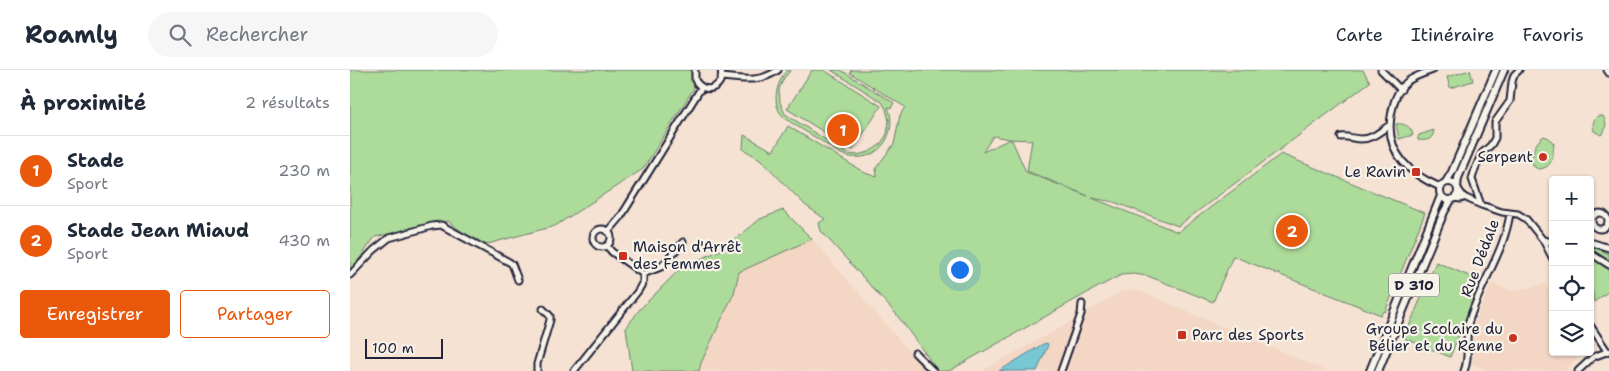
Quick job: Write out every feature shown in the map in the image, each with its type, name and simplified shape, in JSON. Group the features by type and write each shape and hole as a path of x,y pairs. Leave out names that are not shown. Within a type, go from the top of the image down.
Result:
{"main road":[{"path":"1496,70 1452,172 1446,182 1440,187 1441,196 1446,199 1452,199 1457,194 1458,178 1504,70"},
{"path":"1446,182 1453,182 1458,188"},
{"name":"D 310","path":"1370,371 1441,196"},
{"name":"D 310","path":"1378,371 1444,212 1452,199"}],"street":[{"path":"695,70 695,80 701,88 706,90 714,88 720,82 722,77 721,70"},
{"path":"722,77 756,80 770,76 778,70"},
{"path":"1381,70 1401,90"},
{"path":"1433,70 1412,79 1401,90 1393,106 1390,125 1391,136 1398,156 1406,166 1418,177 1440,187"},
{"path":"1481,205 1472,179 1482,153 1491,145 1495,138 1495,122 1510,101 1514,75 1519,70"},
{"path":"608,232 620,218 701,88"},
{"path":"1341,137 1370,138 1390,125"},
{"path":"1452,199 1464,198 1464,194 1458,188"},
{"name":"Rue Dédale","path":"1464,198 1502,212 1518,214 1526,219 1543,240 1549,251"},
{"name":"Rue Dédale","path":"1464,371 1467,364 1468,323 1505,235 1510,213"},
{"path":"1595,214 1603,214 1606,216 1608,223 1602,229 1598,229 1595,228 1592,221 1595,214"},
{"path":"350,275 374,250 390,238 441,225 509,262 518,280"},
{"path":"607,246 596,245 593,236 600,229 608,232"},
{"path":"1594,239 1598,229"},
{"path":"607,246 610,240 608,232"},
{"path":"1543,240 1549,241"},
{"path":"644,274 662,267 683,242"},
{"path":"1594,242 1609,248"},
{"path":"607,246 612,252 644,274"},
{"path":"1594,256 1609,265"},
{"path":"574,371 638,291 643,282 644,274"},
{"path":"1061,371 1081,314 1082,304"},
{"path":"537,371 537,364 550,320 550,316 543,309"},
{"path":"1578,371 1593,357 1608,351 1594,331"},
{"path":"916,353 933,371"}],"shaded area":[{"path":"805,238 812,239 926,371 699,371 734,293 739,272"},
{"name":"Groupe Scolaire du Bélier et du Renne","path":"1492,283 1512,291 1546,284 1549,291 1549,356 1578,356 1565,371 1489,371 1473,364 1474,324"},
{"path":"1134,289 1326,371 982,371 1120,292"}],"green space":[{"path":"350,70 693,70 691,73 694,88 643,169 555,226 480,246 448,221 375,237 350,272"},
{"path":"787,70 791,70 784,78 779,89 780,102 785,114 848,154 857,155 869,152 880,145 887,134 889,121 882,102 831,70 841,70 894,103 891,108 888,107 891,116 889,135 879,150 862,157 843,155 785,118 777,107 776,94 783,75"},
{"path":"812,70 824,70 881,106 853,150 787,109"},
{"path":"851,70 1363,70 1370,82 1178,226 1114,202 1092,198 1178,232 1281,154 1425,213 1385,312 1383,311 1381,315 1233,256 1213,302 1148,276 1121,275 949,371 938,371 897,315 821,231 819,223 825,219 805,205 760,159 743,149 744,135 773,151 788,126 865,173 877,177 876,168 894,144 900,115 905,107 850,73","holes":["993,136 1032,140 1027,171 1088,196 1026,172 1012,140 1008,140 983,152"]},
{"path":"1470,70 1473,81 1450,88 1447,77"},
{"path":"1598,116 1603,116 1606,124 1601,135 1593,129 1594,121"},
{"path":"1396,124 1407,126 1411,129 1413,135 1399,139"},
{"path":"1434,130 1429,139 1418,140 1419,135"},
{"path":"1544,136 1549,138 1554,144 1552,157 1550,164 1538,169 1533,166 1532,157 1536,145"},
{"path":"783,210 812,239 739,272 734,293 699,371 632,371 626,328 640,309 681,268 725,248 760,219"},
{"path":"1594,247 1609,254 1609,291 1594,302"},
{"path":"1436,262 1481,281 1450,357 1404,338"}],"water":[{"path":"1047,343 1048,345 1037,371 999,371 1043,344"}],"place":[{"name":"Stade","path":"843,130"},
{"name":"Serpent","path":"1543,157"},
{"name":"Le Ravin","path":"1416,172"},
{"name":"Stade Jean Miaud","path":"1292,231"},
{"name":"Maison d'Arrêt des Femmes","path":"623,256"},
{"name":"Parc des Sports","path":"1182,335"},
{"name":"Groupe Scolaire du Bélier et du Renne","path":"1513,338"}]}
